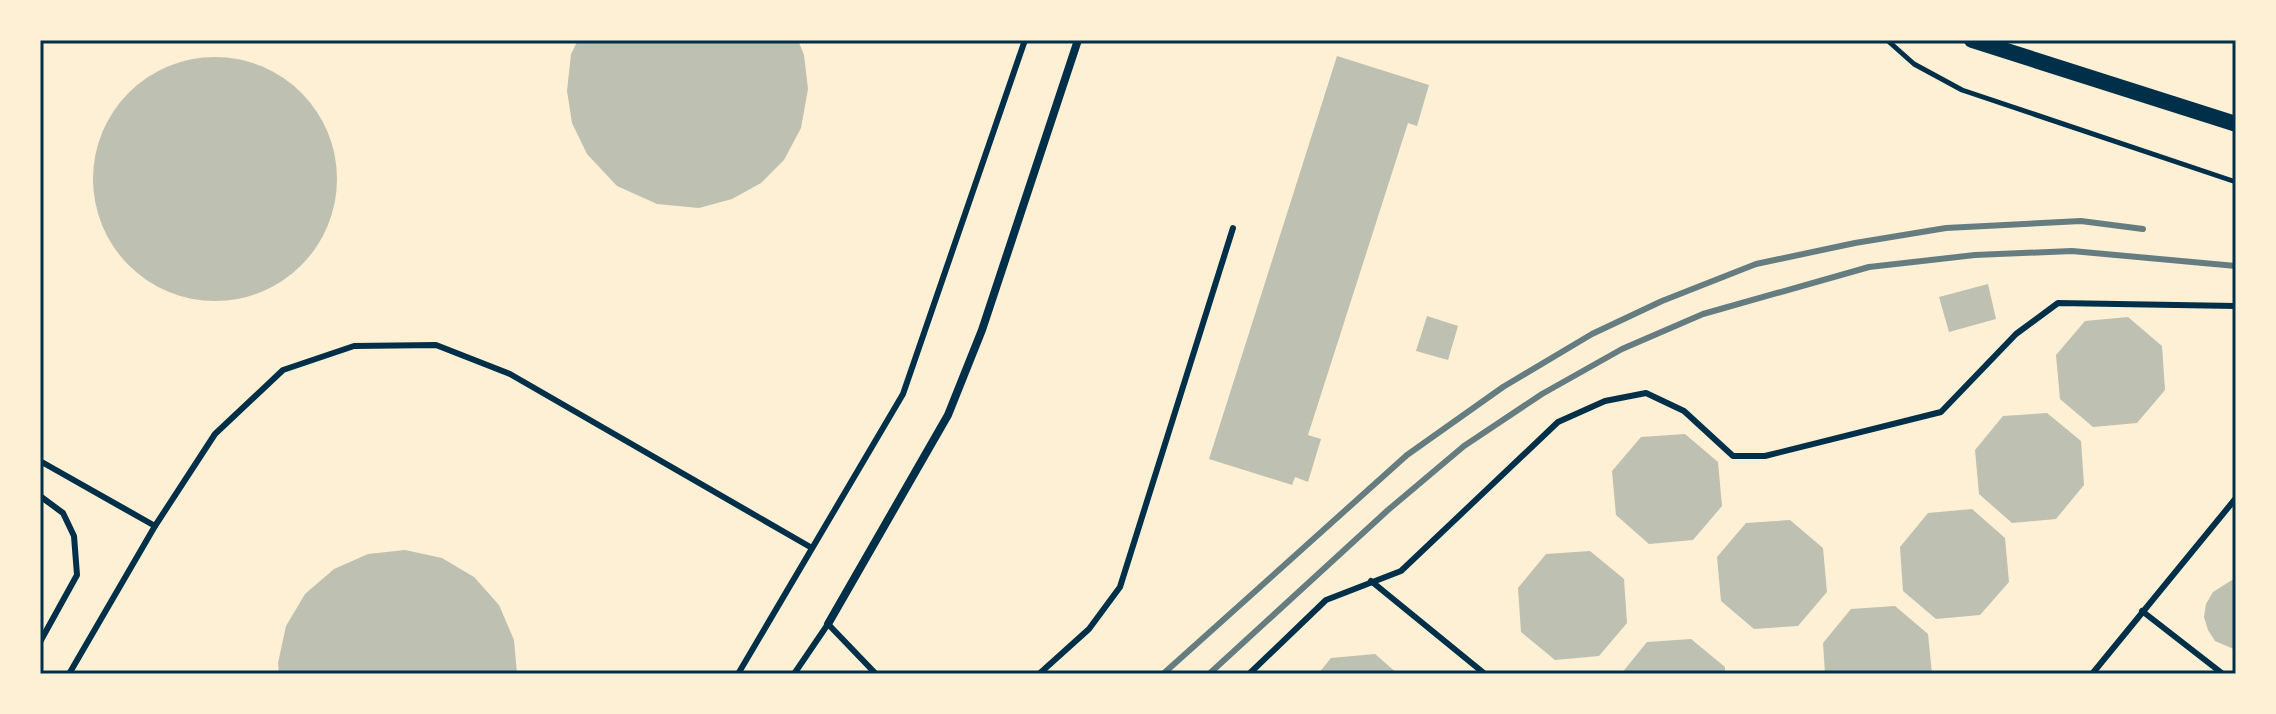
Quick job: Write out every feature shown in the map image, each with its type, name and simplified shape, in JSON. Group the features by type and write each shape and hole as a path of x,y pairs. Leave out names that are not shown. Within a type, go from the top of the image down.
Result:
{"main road":[{"path":"1972,40 1993,44 2236,124"}],"street":[{"path":"828,624 953,403 982,330 1078,40"}],"lane":[{"path":"738,674 903,394 1025,40"},
{"path":"1039,674 1089,629 1120,587 1233,228"},
{"path":"1249,674 1326,600 1401,571 1558,422 1605,401 1646,393 1684,411 1733,456 1765,456 1941,412 2016,334 2058,303 2236,306"},
{"path":"69,674 155,526 215,434 283,370 354,346 436,345 510,374 812,548"},
{"path":"40,461 155,526"},
{"path":"40,496 63,513 69,524 74,536 77,575 40,642"},
{"path":"2092,674 2236,498"},
{"path":"1371,581 1485,674"},
{"path":"2142,611 2223,674"},
{"path":"794,674 828,624 876,674"}],"path":[{"path":"1887,40 1914,64 1962,90 2236,182"}],"building":[{"path":"578,40 798,40 804,55 808,89 801,128 784,160 761,183 732,199 699,208 657,204 617,186 587,154 572,123 567,91 571,54"},
{"path":"1337,56 1429,85 1417,126 1408,123 1308,435 1321,439 1308,482 1295,477 1292,485 1209,459"},
{"path":"215,57 239,59 262,66 301,93 328,132 335,155 335,203 328,226 301,265 262,292 239,299 215,301 191,299 168,292 129,265 102,226 95,203 93,179 95,155 102,132 129,93 168,66 191,59"},
{"path":"1988,284 1996,319 1949,332 1939,297"},
{"path":"1427,316 1458,326 1448,360 1416,351"},
{"path":"2128,317 2162,346 2165,390 2137,423 2093,427 2060,399 2056,355 2085,321"},
{"path":"2047,413 2081,441 2084,485 2056,519 2012,523 1979,494 1975,450 2003,416"},
{"path":"1685,434 1718,462 1722,506 1693,540 1649,544 1616,515 1612,471 1641,437"},
{"path":"1972,509 2005,538 2009,582 1980,615 1936,619 1903,591 1900,547 1928,513"},
{"path":"1790,520 1823,548 1827,592 1798,626 1754,629 1721,601 1717,557 1746,523"},
{"path":"405,550 442,558 474,577 499,605 514,640 517,674 279,674 278,663 286,626 305,594 334,569 368,554"},
{"path":"1590,551 1624,579 1627,623 1599,656 1555,660 1521,632 1518,588 1546,554"},
{"path":"2236,580 2236,650 2215,641 2204,617 2206,604 2213,592"},
{"path":"1895,606 1928,634 1932,674 1825,674 1823,643 1851,609"},
{"path":"1691,639 1725,667 1725,674 1621,674 1647,642"},
{"path":"1375,654 1398,674 1318,674 1331,658"}],"railway":[{"path":"1163,674 1407,455 1503,387 1592,334 1662,301 1756,264 1946,228 2081,221 2143,229"},
{"path":"1209,674 1388,510 1464,446 1542,394 1622,349 1703,314 1869,267 1975,255 2072,251 2236,266"}]}
